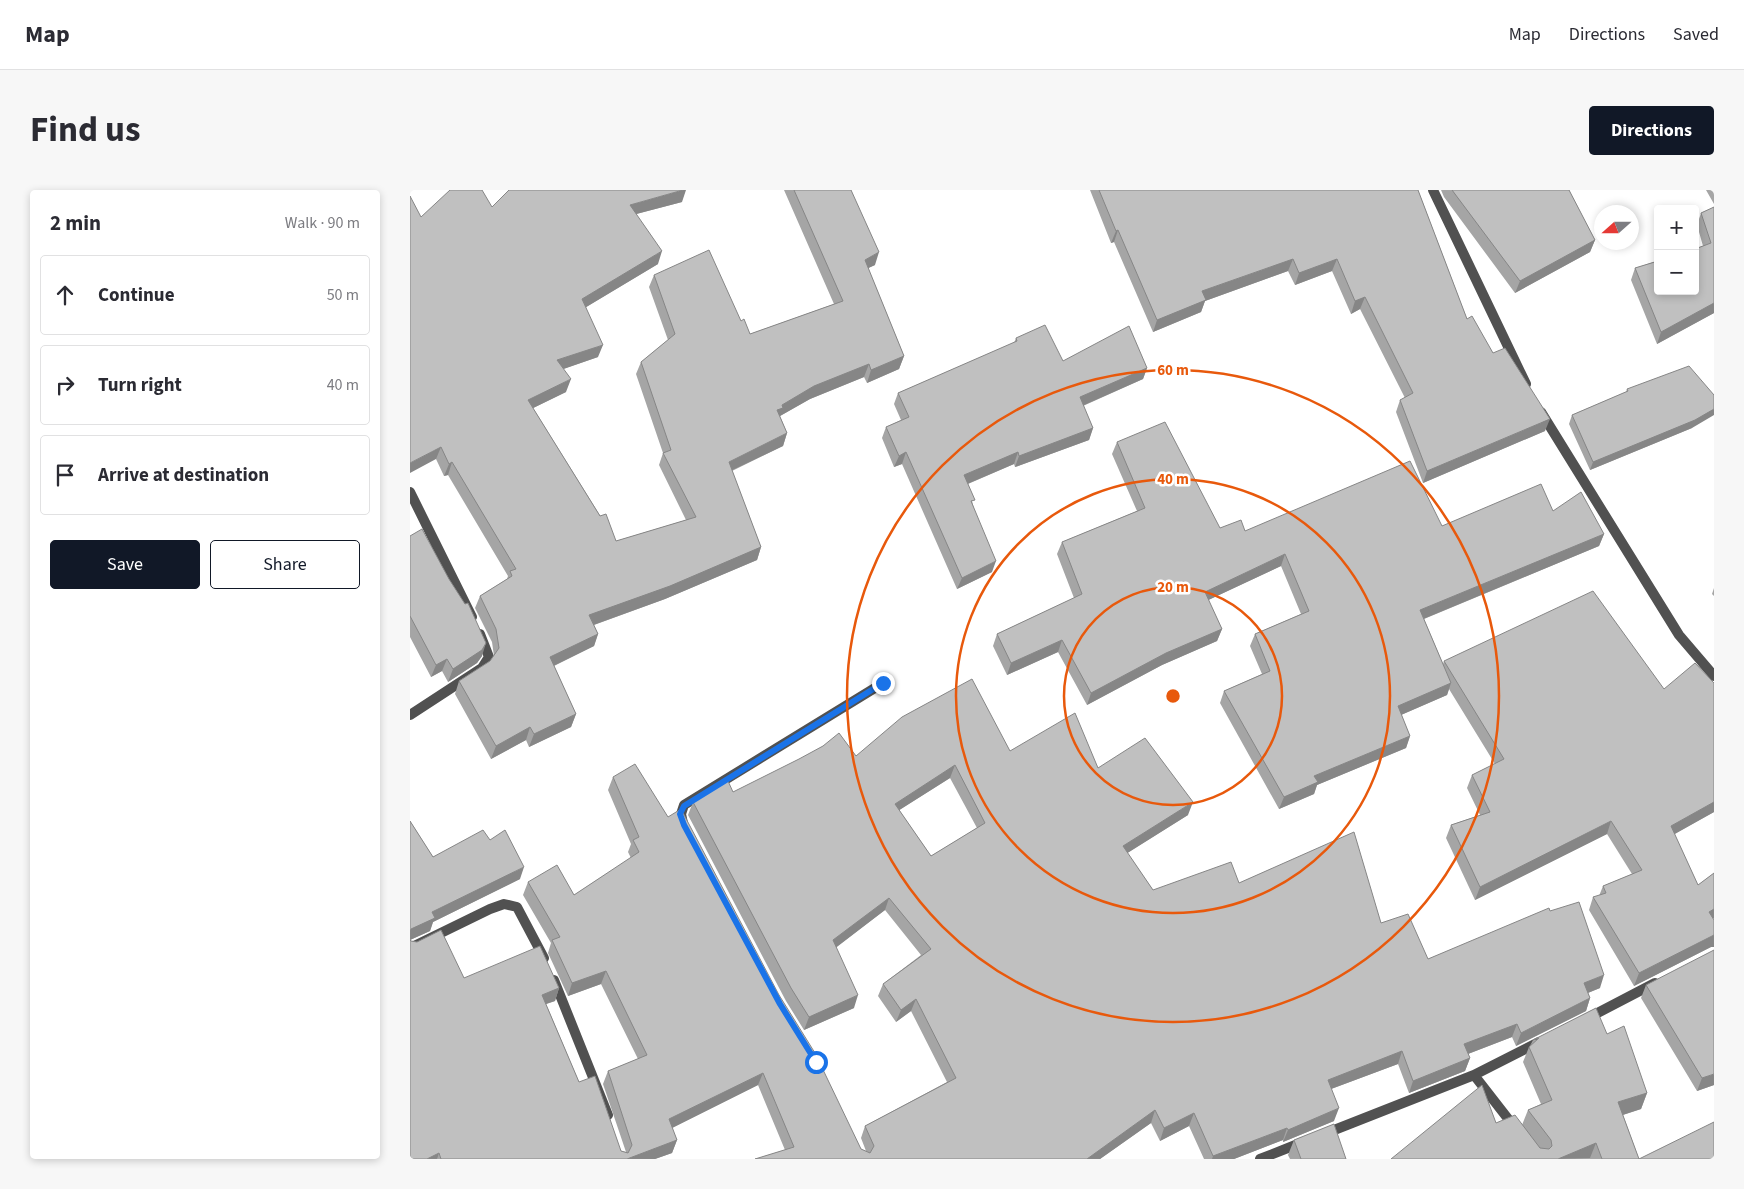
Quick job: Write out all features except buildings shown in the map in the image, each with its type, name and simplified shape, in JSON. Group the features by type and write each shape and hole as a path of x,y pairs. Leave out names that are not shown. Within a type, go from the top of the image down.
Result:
{"street":[{"path":"1433,190 1534,400 1679,635 1714,676"},
{"path":"410,492 485,644 489,657 482,668 410,715"},
{"path":"688,833 680,814 684,806 883,683"},
{"path":"410,948 490,909 504,904 517,907 551,972 602,1097 610,1124"},
{"path":"1572,1026 1661,980"},
{"path":"1260,1159 1474,1075 1545,1039"},
{"path":"1474,1075 1522,1136"}],"route":[{"path":"816,1062 780,1004 684,825 680,814 684,806 883,683"}]}
